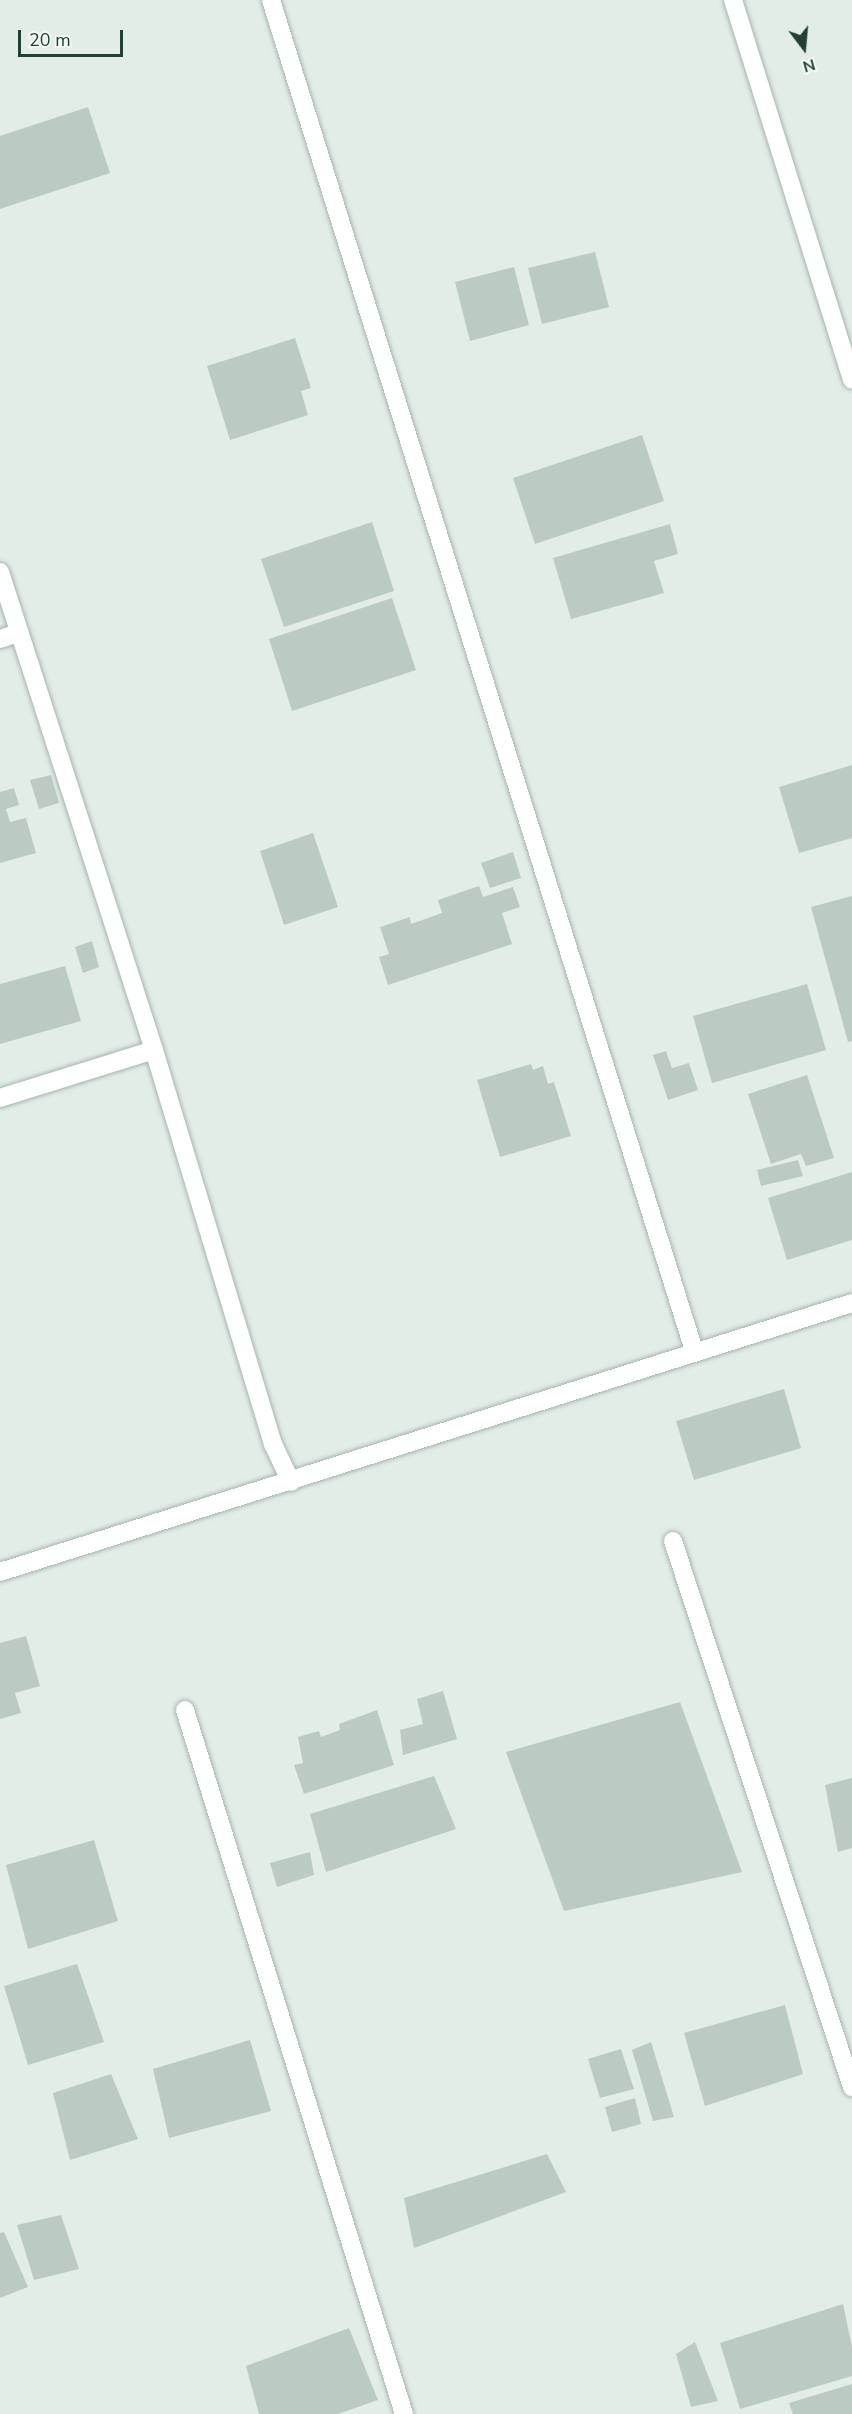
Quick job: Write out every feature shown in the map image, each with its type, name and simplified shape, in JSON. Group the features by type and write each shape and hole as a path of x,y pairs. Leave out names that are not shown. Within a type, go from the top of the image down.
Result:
{"street":[{"path":"271,0 694,1351"},
{"path":"733,0 852,380"},
{"path":"0,572 154,1050 273,1444 291,1482"},
{"path":"0,639 18,633"},
{"path":"0,1098 154,1050"},
{"path":"0,1572 852,1303"},
{"path":"673,1541 852,2087"},
{"path":"185,1710 404,2414"}],"building":[{"path":"88,107 110,173 0,209 0,136"},
{"path":"595,252 609,307 542,324 528,268"},
{"path":"514,267 529,325 470,341 455,282"},
{"path":"295,338 311,388 301,391 308,415 230,440 207,366"},
{"path":"642,435 664,501 535,544 513,478"},
{"path":"372,522 394,591 284,627 261,559"},
{"path":"670,524 678,554 654,561 664,593 571,619 553,558"},
{"path":"392,598 416,670 292,711 269,639"},
{"path":"852,765 852,838 799,853 779,787"},
{"path":"51,775 59,803 39,809 30,780"},
{"path":"14,788 19,805 6,809 10,822 26,818 36,853 0,863 0,792"},
{"path":"313,833 338,907 284,925 260,851"},
{"path":"513,852 521,878 490,888 481,863"},
{"path":"479,886 483,897 513,887 520,907 502,913 512,944 388,985 379,957 389,954 380,927 410,917 411,924 442,913 438,900"},
{"path":"852,896 852,1041 848,1042 811,907"},
{"path":"92,941 99,967 83,973 75,947"},
{"path":"65,966 81,1021 0,1044 0,984"},
{"path":"807,984 826,1050 712,1083 693,1016"},
{"path":"666,1051 672,1068 689,1063 698,1090 668,1100 653,1055"},
{"path":"531,1064 533,1070 543,1066 548,1084 554,1082 571,1136 500,1157 477,1080"},
{"path":"807,1075 834,1158 806,1166 801,1154 771,1164 748,1094"},
{"path":"798,1160 803,1176 761,1186 757,1170"},
{"path":"852,1172 852,1240 787,1260 768,1198"},
{"path":"784,1389 801,1448 694,1480 676,1421"},
{"path":"26,1636 40,1686 15,1693 21,1713 0,1719 0,1643"},
{"path":"443,1691 457,1739 403,1755 400,1730 423,1724 417,1699"},
{"path":"680,1702 742,1872 564,1911 506,1752"},
{"path":"377,1710 394,1765 304,1794 294,1765 303,1763 298,1737 319,1731 321,1737 340,1730 339,1724"},
{"path":"434,1776 456,1829 326,1872 310,1814"},
{"path":"852,1778 852,1848 838,1852 825,1785"},
{"path":"94,1840 118,1921 28,1949 6,1865"},
{"path":"310,1852 314,1875 277,1887 270,1863"},
{"path":"77,1964 104,2042 28,2065 4,1986"},
{"path":"785,2005 803,2074 705,2106 684,2033"},
{"path":"250,2040 271,2111 169,2138 153,2069"},
{"path":"651,2042 674,2117 653,2121 632,2050"},
{"path":"621,2049 634,2089 600,2098 588,2059"},
{"path":"111,2074 138,2139 70,2160 53,2093"},
{"path":"635,2098 641,2124 612,2132 605,2107"},
{"path":"547,2154 566,2192 414,2248 404,2198"},
{"path":"61,2215 79,2269 34,2280 17,2225"},
{"path":"4,2232 28,2287 0,2298 0,2233"},
{"path":"843,2304 852,2347 852,2376 740,2409 720,2343"},
{"path":"349,2328 378,2400 338,2414 259,2414 246,2366"},
{"path":"695,2342 718,2401 691,2407 676,2354"},
{"path":"852,2384 852,2414 793,2414 789,2403"}]}
